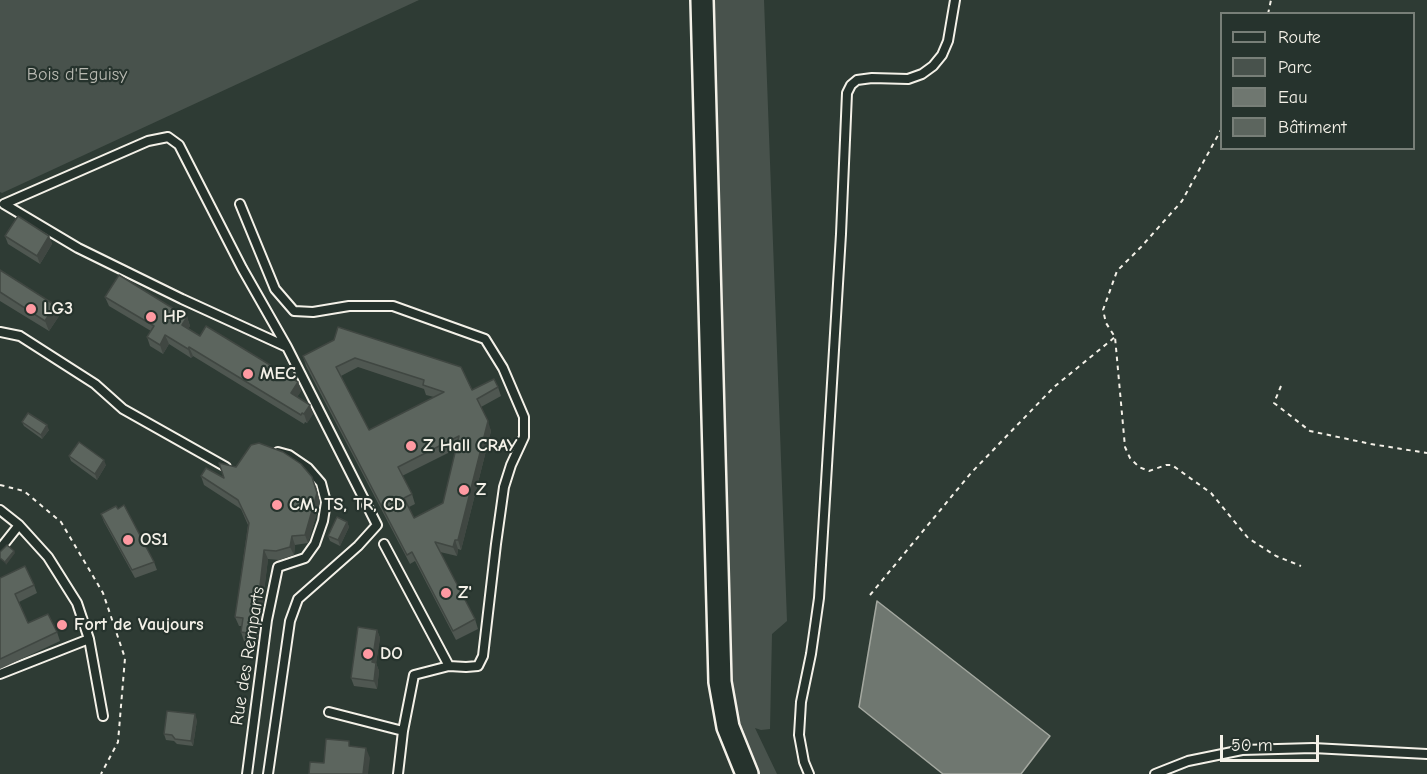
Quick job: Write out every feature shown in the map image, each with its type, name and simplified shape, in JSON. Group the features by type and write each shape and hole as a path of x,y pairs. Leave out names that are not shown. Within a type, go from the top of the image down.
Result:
{"main road":[{"path":"702,0 720,682 728,727 747,774"}],"lane":[{"path":"809,774 804,762 799,735 801,702 819,598 841,234 847,93 857,80 908,79 922,74 933,66 942,56 948,41 955,0"},
{"path":"268,774 290,621 298,600 358,546 377,525 287,347 242,268 180,145 168,137 148,141 4,204 78,248 287,347"},
{"path":"240,204 276,289 294,311 313,312 349,306 393,306 486,339 503,368 524,417 524,438 511,465 504,488 483,657 478,666 448,666 414,675 403,731 398,774"},
{"path":"0,332 20,336 94,384 123,409 226,467 237,468"},
{"name":"Rue des Remparts","path":"247,774 267,620 278,567 305,558 315,544 323,521 326,502 321,483 308,468 289,455 271,449"},
{"path":"0,510 19,525 48,557 77,603 89,639 103,716"},
{"path":"0,549 19,525"},
{"path":"384,544 448,666"},
{"path":"0,674 89,639"},
{"path":"329,712 403,731"},
{"path":"1155,774 1188,761 1252,750 1313,748 1427,754"}],"path":[{"path":"1220,130 1182,201 1117,271 1103,310 1106,323 1115,337 1125,447 1130,458 1139,467 1149,471 1172,465 1211,493 1248,538 1276,556 1301,566"},
{"path":"870,595 971,473 1053,387 1115,337"},
{"path":"1281,386 1274,403 1310,431 1427,453"}],"green space":[{"name":"Bois d'Eguisy","path":"0,0 419,0 2,193 0,192"},
{"path":"714,0 764,0 787,621 772,634 770,729 755,728 777,774 756,774 732,711 717,376 718,172"}],"water":[{"path":"877,601 1050,736 1021,774 943,774 859,707"}],"building":[{"path":"18,216 49,236 37,256 5,236"},
{"path":"0,270 55,305 45,321 0,292"},
{"path":"119,275 187,317 182,325 200,336 206,326 298,382 291,393 310,405 304,414 301,415 189,347 188,349 165,335 160,345 147,337 154,326 105,297"},
{"path":"338,327 461,367 472,390 494,379 498,387 477,399 488,421 458,540 455,540 453,547 435,542 475,619 453,631 412,552 407,555 303,356 334,340","holes":["355,358 424,380 423,385 444,392 369,430 336,367","459,436 443,503 414,518 404,498 412,494 398,467"]},
{"path":"28,413 47,425 41,435 22,422"},
{"path":"79,442 104,460 95,474 69,456"},
{"name":"CM, TS, TR, CD","path":"259,443 283,452 301,464 312,477 317,493 305,535 292,536 290,547 276,551 264,550 253,634 241,632 243,618 235,617 249,523 238,500 201,476 206,468 224,478 219,463 236,467 251,445"},
{"name":"OS1","path":"124,505 154,562 132,570 101,514 116,506 118,509"},
{"path":"337,517 347,522 338,540 328,536"},
{"path":"7,545 14,551 5,562 0,558 0,552"},
{"path":"25,566 34,585 15,594 28,623 48,614 57,632 0,659 0,578"},
{"name":"DO","path":"358,627 377,630 372,662 376,663 374,681 351,678"},
{"path":"167,711 195,714 191,741 175,739 172,735 164,734"},
{"path":"326,739 349,741 349,746 366,748 363,774 309,774 310,762 324,763"}],"place":[{"name":"LG3","path":"31,309"},
{"name":"HP","path":"151,317"},
{"name":"MEC","path":"248,374"},
{"name":"Z Hall CRAY","path":"411,446"},
{"name":"Z","path":"464,490"},
{"name":"CM, TS, TR, CD","path":"277,505"},
{"name":"OS1","path":"128,540"},
{"name":"Z'","path":"446,593"},
{"name":"Fort de Vaujours","path":"62,625"},
{"name":"DO","path":"368,654"}]}
